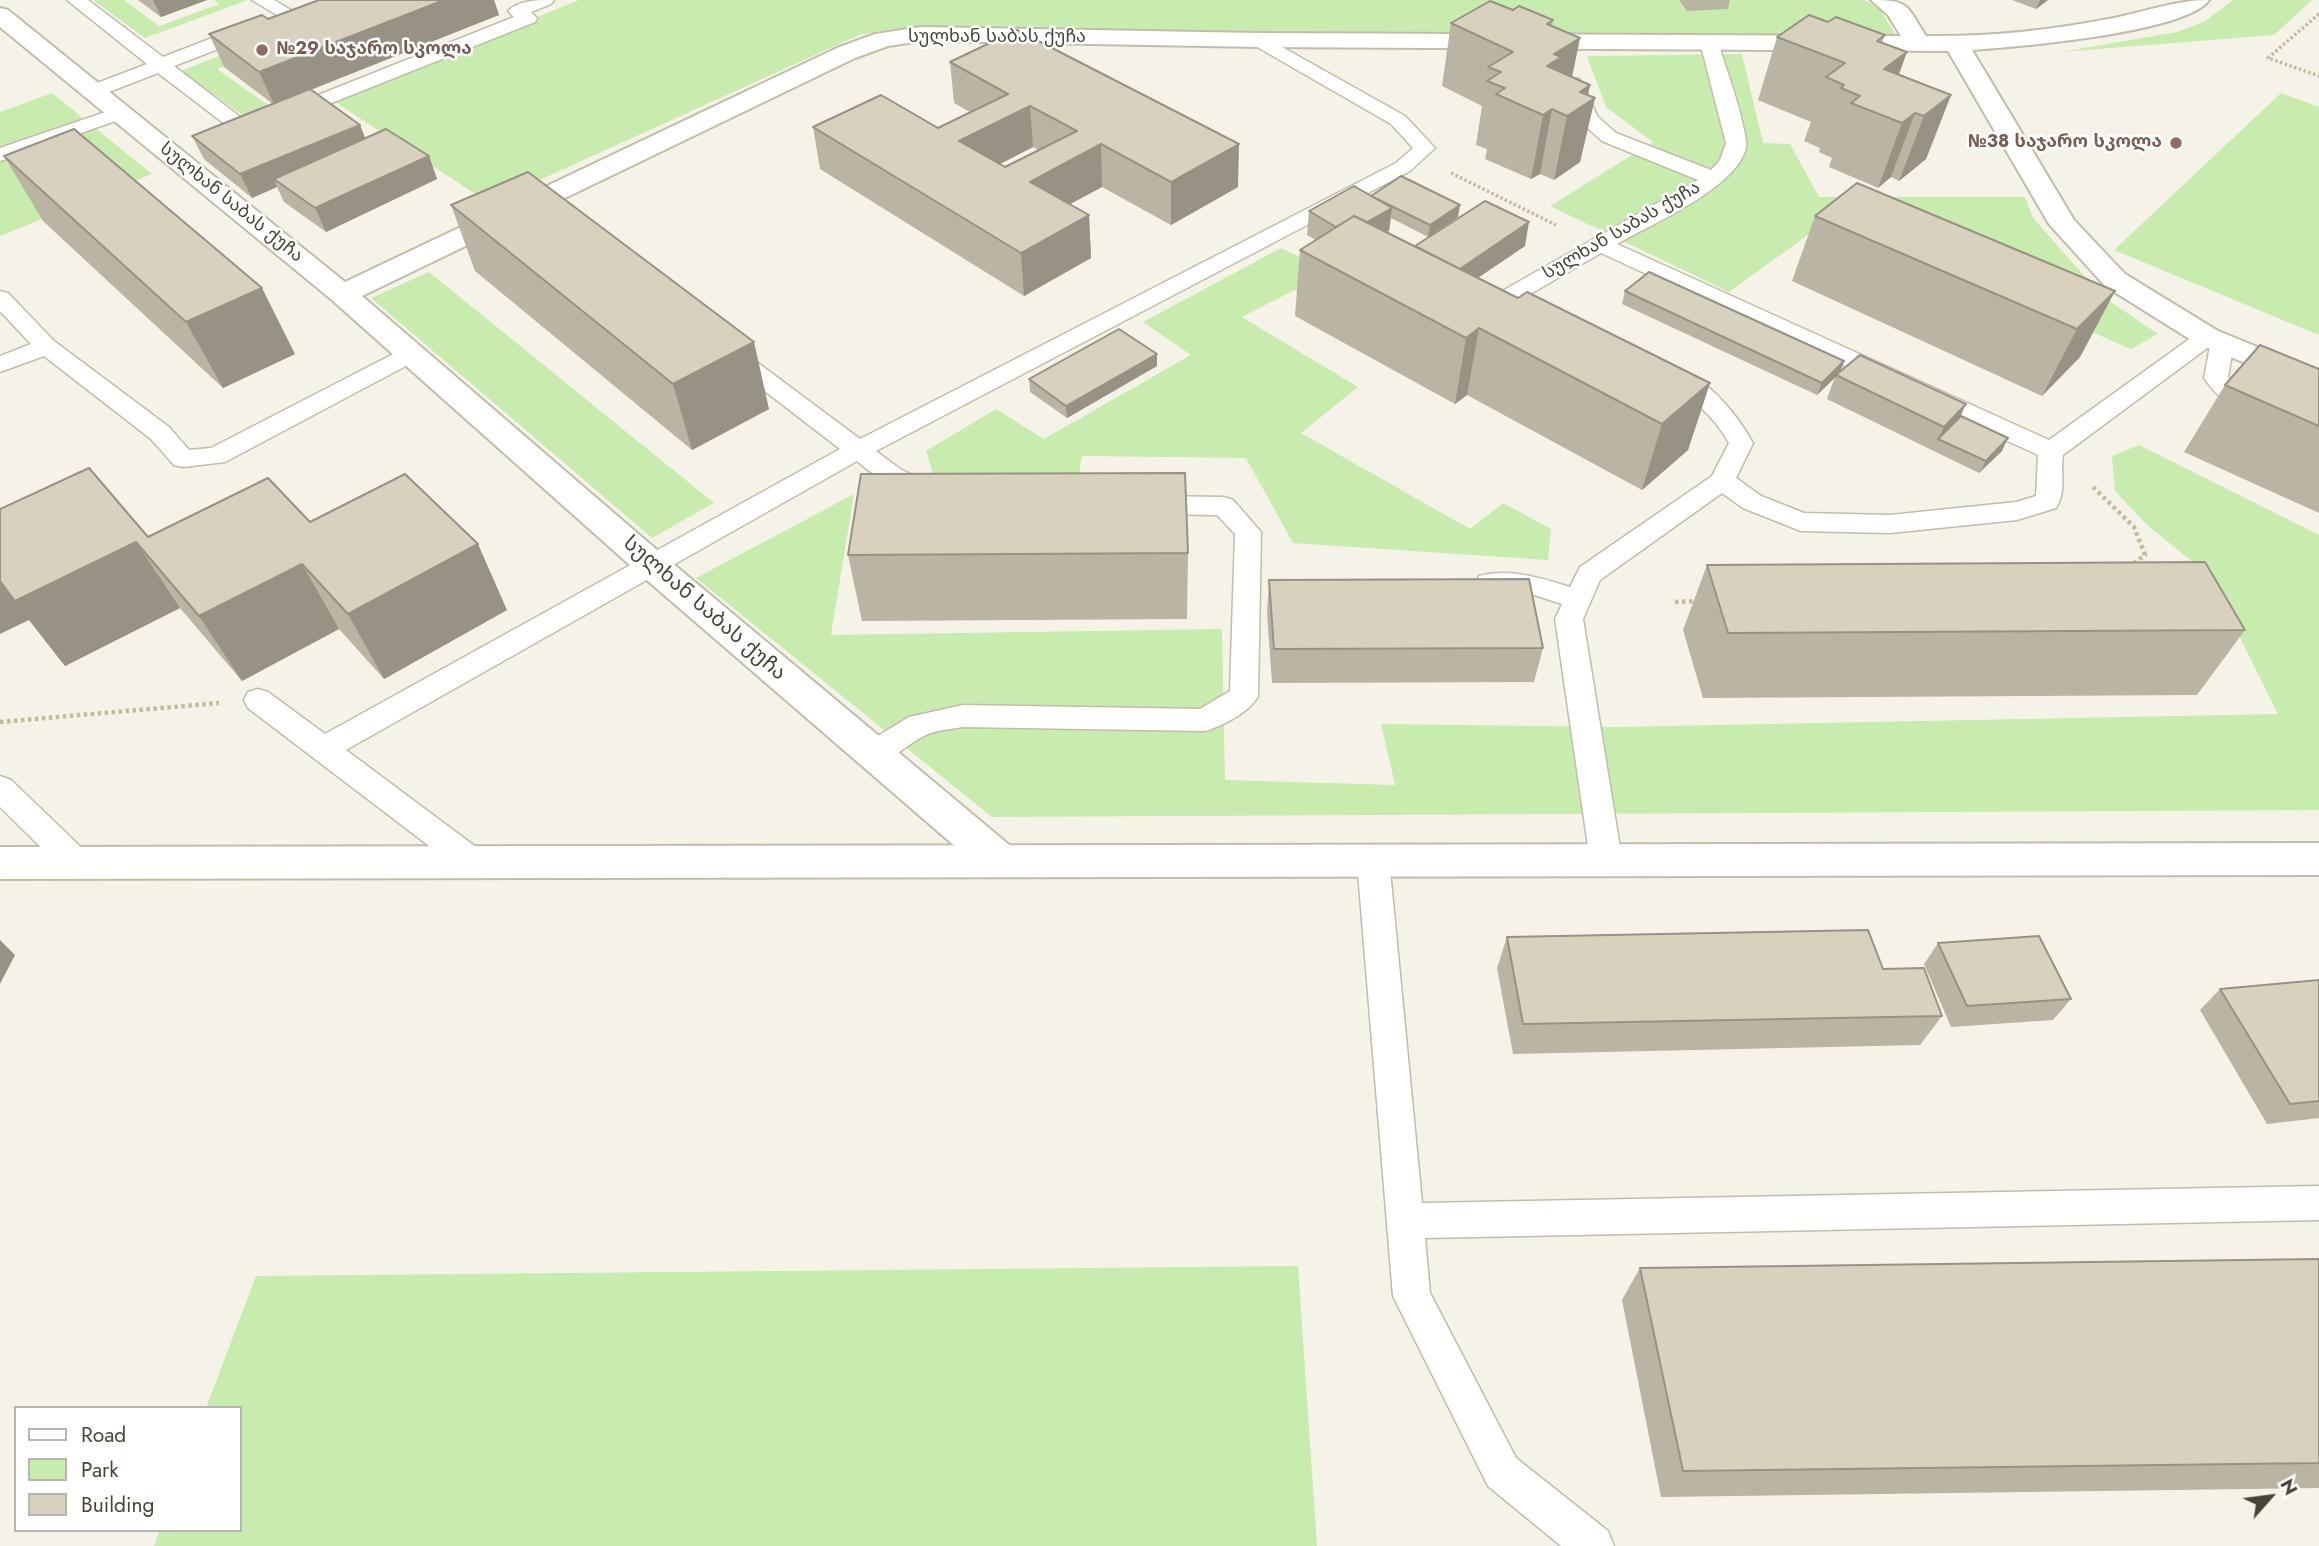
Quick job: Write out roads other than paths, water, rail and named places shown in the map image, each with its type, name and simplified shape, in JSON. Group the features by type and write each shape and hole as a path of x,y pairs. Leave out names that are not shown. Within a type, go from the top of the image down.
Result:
{"street":[{"path":"1883,0 1897,10 1918,44"},
{"name":"სულხან საბას ქუჩა","path":"342,294 846,52 884,39 921,34 1259,40 1956,44 2025,40 2091,31 2187,8 2197,0"},
{"name":"სულხან საბას ქუჩა","path":"0,15 342,294 653,566 1000,861"},
{"path":"1956,44 2063,224 2115,280 2214,340 2319,383"},
{"path":"0,863 2319,859"}],"lane":[{"path":"76,0 246,131 528,18 517,11 545,0"},
{"path":"261,0 310,29 367,5 358,0"},
{"path":"94,91 286,15"},
{"path":"323,749 858,450 1403,167 1425,148 1398,120 1259,40"},
{"name":"სულხან საბას ქუჩა","path":"1536,308 1512,295 1715,179 1730,161 1736,144 1709,42"},
{"path":"1565,66 1589,120 1609,137 1715,179"},
{"path":"0,155 120,113"},
{"path":"535,203 557,220"},
{"path":"1598,244 2051,463"},
{"path":"0,298 46,346 160,433 183,459 216,456 411,354"},
{"path":"710,338 891,475 932,495 946,497"},
{"path":"2214,340 2216,378 2234,398 2258,414 2319,440"},
{"path":"2051,463 2214,340"},
{"path":"0,365 46,346"},
{"path":"1606,860 1569,619 1590,574 1722,481 1741,443 1726,415 1698,391 1648,365"},
{"path":"1722,481 1752,502 1801,522 1890,524 2017,511 2047,502 2052,489 2051,463"},
{"path":"873,753 919,725 963,716 1205,720 1244,696 1260,581 1248,532 1224,506 1126,504"},
{"path":"1461,583 1528,584 1578,599"},
{"path":"258,700 473,862"},
{"path":"0,788 77,863"},
{"path":"1373,860 1412,1296 1502,1472 1592,1546"},
{"path":"1405,1221 2319,1203"}],"place":[{"name":"№29 საჯარო სკოლა","path":"262,50"},
{"name":"№38 საჯარო სკოლა","path":"2176,143"}]}
